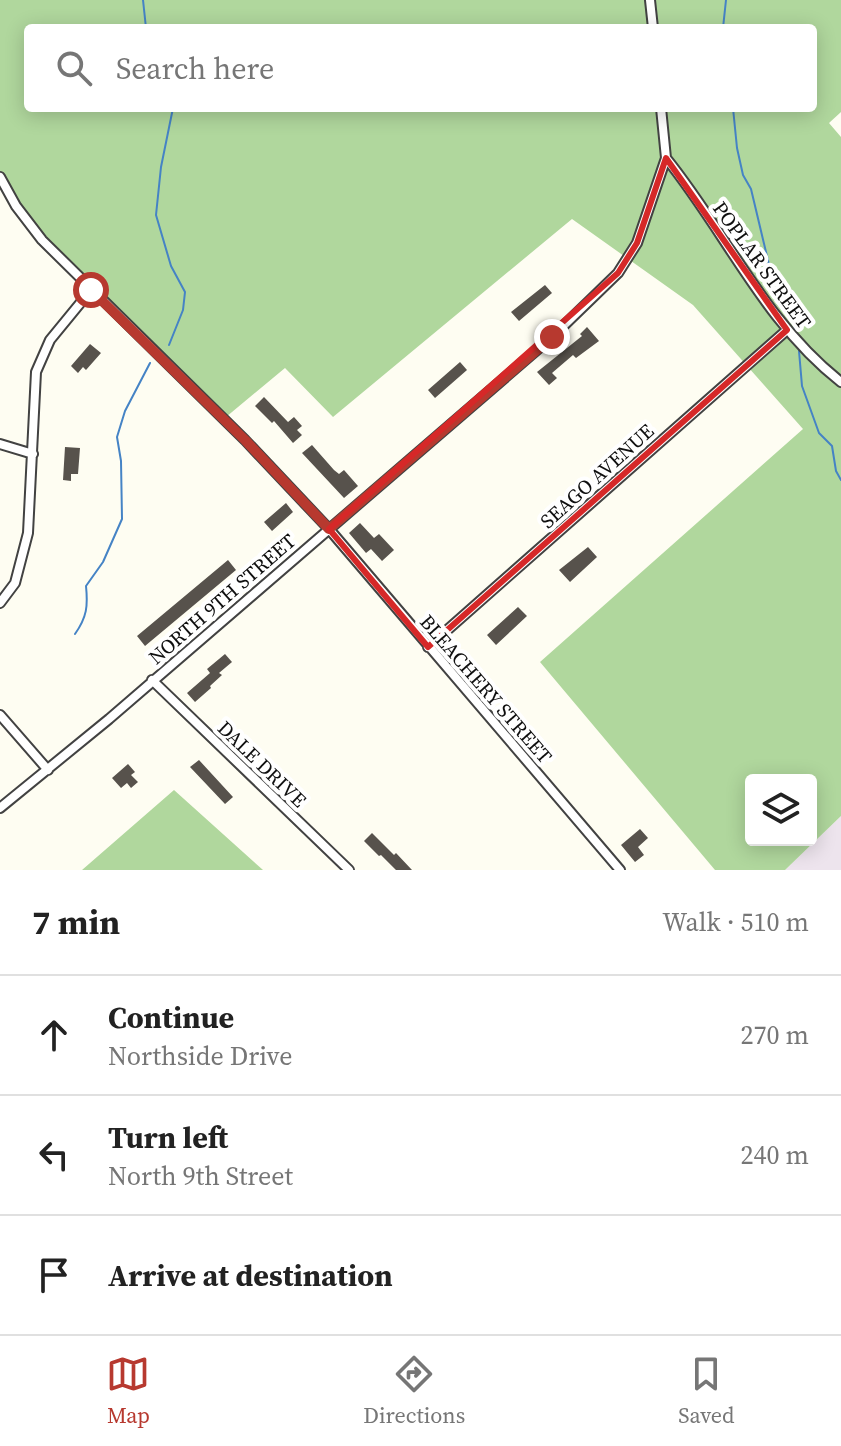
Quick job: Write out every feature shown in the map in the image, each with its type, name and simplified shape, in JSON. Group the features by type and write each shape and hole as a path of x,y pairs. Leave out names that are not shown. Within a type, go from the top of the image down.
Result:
{"street":[{"path":"650,0 653,24"},
{"name":"NORTH 9TH STREET","path":"0,808 329,529 584,308 618,273 637,243 666,158 661,112"},
{"name":"POPLAR STREET","path":"666,158 740,268 787,330 826,371 841,382"},
{"name":"BLEACHERY STREET","path":"0,177 16,206 42,240 245,440 329,529 620,870"},
{"path":"0,603 15,583 28,533 36,372 50,340 91,290"},
{"name":"SEAGO AVENUE","path":"428,647 787,330"},
{"path":"0,444 33,454"},
{"name":"DALE DRIVE","path":"152,680 349,870"},
{"path":"0,715 48,770"}],"highlighted area":[{"path":"666,158 787,330 428,647 329,529 618,273 637,243"}],"shaded area":[{"path":"841,816 841,870 785,870 810,846 817,846 817,839"}],"green space":[{"path":"0,0 841,0 841,112 829,123 841,137 841,816 817,839 817,774 745,774 745,846 810,846 785,870 715,870 540,662 803,429 693,305 572,219 333,417 285,368 226,417 17,208 0,171"},
{"path":"174,790 263,870 82,870"}],"building":[{"path":"545,285 552,293 519,321 511,312"},
{"path":"587,327 599,341 576,358 573,355 552,373 557,378 549,385 537,372 582,336 580,334"},
{"path":"90,344 101,353 86,370 83,367 78,373 71,366"},
{"path":"460,362 467,370 435,398 428,390"},
{"path":"264,397 288,422 294,417 302,426 297,430 302,435 293,443 274,421 272,423 255,406"},
{"path":"312,445 334,470 339,474 344,470 358,486 344,498 302,453"},
{"path":"65,447 80,448 78,474 71,474 71,481 63,480"},
{"path":"286,503 293,512 272,531 264,522"},
{"path":"360,523 374,538 379,534 394,550 382,561 371,549 366,553 349,533"},
{"path":"588,547 597,557 570,582 559,570"},
{"path":"228,560 236,570 145,646 137,636"},
{"path":"518,607 527,616 496,645 487,635"},
{"path":"225,654 232,662 195,702 187,693 210,673 207,669"},
{"path":"199,760 233,797 225,804 190,767"},
{"path":"128,764 135,772 131,775 138,782 131,788 127,783 121,788 112,778"},
{"path":"640,829 648,838 638,847 644,855 635,862 621,845"},
{"path":"372,833 412,870 396,870 379,856 364,841"}],"waterway":[{"path":"143,0 146,24"},
{"path":"723,24 726,0"},
{"path":"169,345 183,310 185,292 171,266 156,215 161,167 172,112"},
{"path":"733,112 743,175 751,189 771,273 781,293 793,307 795,333"},
{"path":"799,351 802,386 819,433 832,446 836,471 841,480"},
{"path":"75,634 86,611 86,586 103,562 122,519 121,461 117,437 125,411 150,363"}],"route":[{"path":"91,290 245,440 329,529 552,337"}]}
